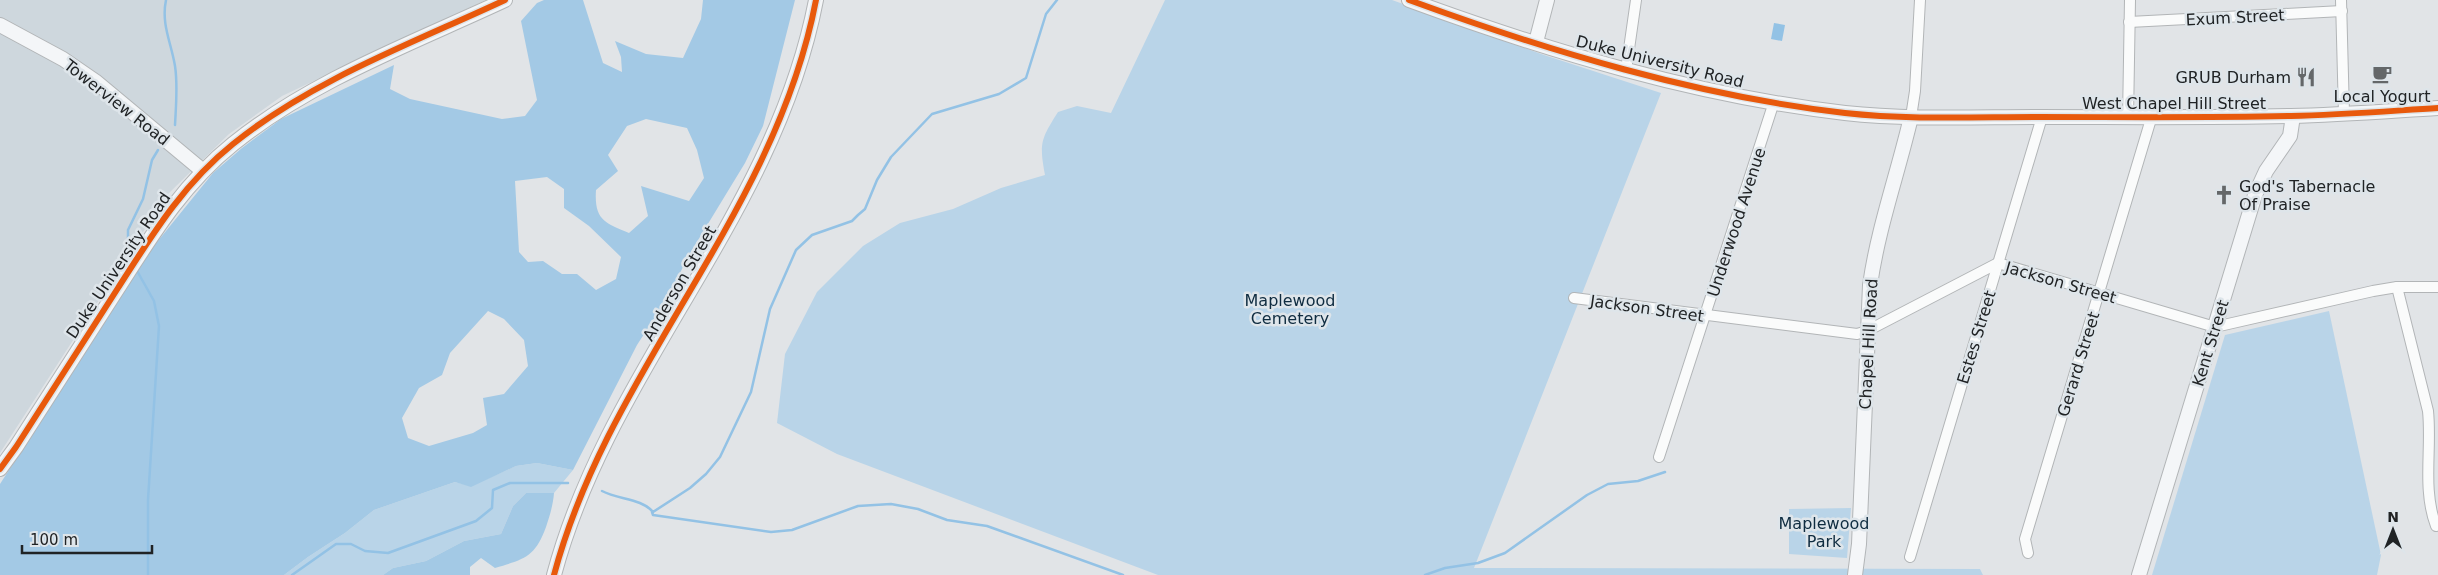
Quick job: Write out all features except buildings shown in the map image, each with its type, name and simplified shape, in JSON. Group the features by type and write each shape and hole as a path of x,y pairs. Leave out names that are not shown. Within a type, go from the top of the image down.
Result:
{"street":[{"name":"Duke University Road","path":"0,469 171,206 232,144 285,106 489,3 505,0"},
{"name":"Anderson Street","path":"554,575 588,480 619,414 741,204 766,154 784,110 804,49 816,0"},
{"name":"Duke University Road","path":"1409,0 1461,19 1626,70 1774,102 1846,113 1911,117"},
{"path":"1536,42 1547,0"},
{"path":"1626,70 1636,0"},
{"path":"1911,117 1916,91 1920,0"},
{"path":"2128,119 2130,0"},
{"path":"2341,0 2344,114"},
{"name":"Exum Street","path":"2129,22 2342,11"},
{"name":"Towerview Road","path":"0,24 63,59 95,81 204,171"},
{"name":"Underwood Avenue","path":"1658,456 1706,316 1774,102"},
{"name":"West Chapel Hill Street","path":"1911,117 2152,119 2293,116 2438,108"},
{"name":"Kent Street","path":"2139,575 2255,195 2266,171 2290,136 2293,116"},
{"name":"Chapel Hill Road","path":"1855,575 1859,544 1867,332 1872,268 1911,117"},
{"name":"Estes Street","path":"1910,557 2042,117"},
{"name":"Gerard Street","path":"2028,553 2025,539 2152,119"},
{"name":"Jackson Street","path":"1574,298 1857,334 1867,332 1998,263 2215,327 2397,287 2438,287"},
{"path":"2397,287 2428,411 2430,429 2429,508 2436,526"}],"shaded area":[{"path":"0,0 486,0 282,96 229,134 167,195 0,453"},
{"path":"544,0 583,0 603,63 622,72 621,57 615,41 646,54 683,58 701,19 703,0 795,0 763,126 745,163 689,255 668,297 637,345 573,470 537,463 516,466 471,487 455,482 374,510 345,533 284,575 0,575 0,484 153,247 213,173 242,148 281,119 394,65 390,89 410,99 502,119 525,116 537,100 521,21 537,3","holes":["646,119 687,128 697,150 704,178 689,201 641,186 648,216 629,233 607,223 599,214 596,190 618,171 608,155 627,126","547,177 564,189 564,208 589,226 621,257 616,279 596,290 577,274 562,274 543,261 528,262 519,252 515,181","488,311 504,319 524,340 528,366 504,394 483,398 487,425 473,433 429,446 408,438 402,418 419,388 442,375 450,353"]},
{"path":"1774,23 1785,25 1782,41 1771,39"},
{"path":"526,493 554,493 550,514 542,537 538,545 528,555 495,568 481,558 470,567 470,575 383,575 393,568 426,561 464,541 501,534 513,506"}],"green space":[{"name":"Maplewood Cemetery","path":"1165,0 1392,0 1544,55 1661,93 1474,568 1980,569 1983,575 1158,575 837,454 777,423 785,354 817,292 863,246 900,223 953,209 1001,188 1045,175 1042,155 1043,142 1058,112 1077,106 1111,113"},
{"path":"2329,311 2381,555 2377,575 2152,575 2225,335"},
{"path":"537,463 573,470 554,493 526,493 513,506 501,534 464,541 426,561 393,568 383,575 284,575 345,533 374,510 455,482 471,486 516,466"},
{"name":"Maplewood Park","path":"1851,508 1847,558 1789,554 1789,509"}],"waterway":[{"path":"166,0 166,25 176,73 175,125"},
{"path":"602,491 642,504 653,512 690,488 706,474 720,457 751,392 770,309 796,250 812,235 852,221 865,209 877,180 891,157 932,114 999,94 1026,78 1046,14 1057,0"},
{"path":"132,257 128,242 128,230 143,199 152,160 158,150"},
{"path":"136,269 154,301 159,326 148,500 148,575"},
{"path":"1425,575 1445,568 1478,563 1505,553 1587,495 1608,484 1638,481 1665,472"},
{"path":"292,575 336,544 351,544 365,551 388,553 476,521 492,508 493,490 510,483 568,483"},
{"path":"652,512 653,515 771,532 792,530 858,506 891,504 918,509 947,520 987,526 1123,575"}],"cycle path":[{"path":"0,469 156,230 184,193 215,159 264,121 330,82 364,64 505,0"},
{"path":"554,575 579,500 612,428 730,222 766,151 795,78 816,0"},
{"path":"1409,0 1515,37 1624,69 1734,95 1845,113 1893,117 1942,118 2228,117 2328,115 2438,108"}],"place":[{"name":"Local Yogurt","path":"2382,74"},
{"name":"GRUB Durham","path":"2306,77"},
{"name":"God's Tabernacle Of Praise","path":"2224,195"}]}
